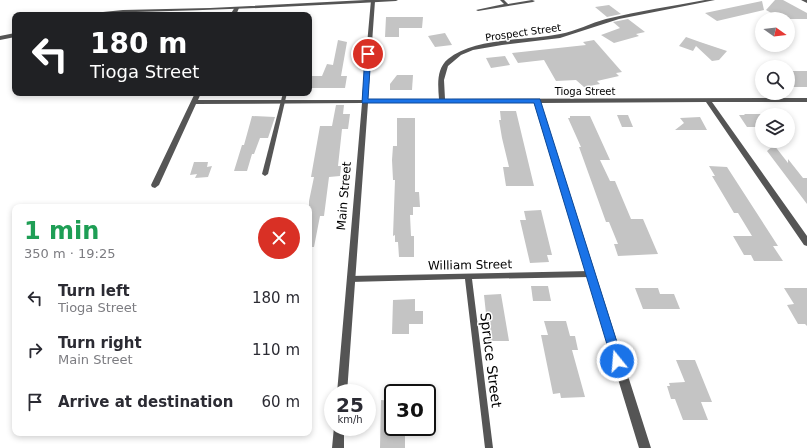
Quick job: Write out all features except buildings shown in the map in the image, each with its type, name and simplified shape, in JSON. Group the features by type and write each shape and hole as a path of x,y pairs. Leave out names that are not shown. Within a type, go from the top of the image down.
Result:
{"street":[{"path":"115,12 237,8 396,0"},
{"name":"Prospect Street","path":"442,101 440,78 444,68 454,57 470,49 555,37 608,20 713,0"},
{"path":"803,0 807,2"},
{"name":"Main Street","path":"343,384 372,1"},
{"path":"235,12 237,8"},
{"path":"0,38 12,36"},
{"path":"155,185 197,96"},
{"name":"Tioga Street","path":"194,102 807,100"},
{"path":"537,101 645,448"},
{"path":"708,101 807,243"},
{"path":"338,448 339,436"}],"lane":[{"path":"502,0 508,5"},
{"path":"478,10 533,1"},
{"path":"265,174 285,96"},
{"name":"William Street","path":"350,278 590,274"},
{"name":"Spruce Street","path":"468,276 489,448"}],"route":[{"path":"368,54 365,101 537,101 617,361"}]}
